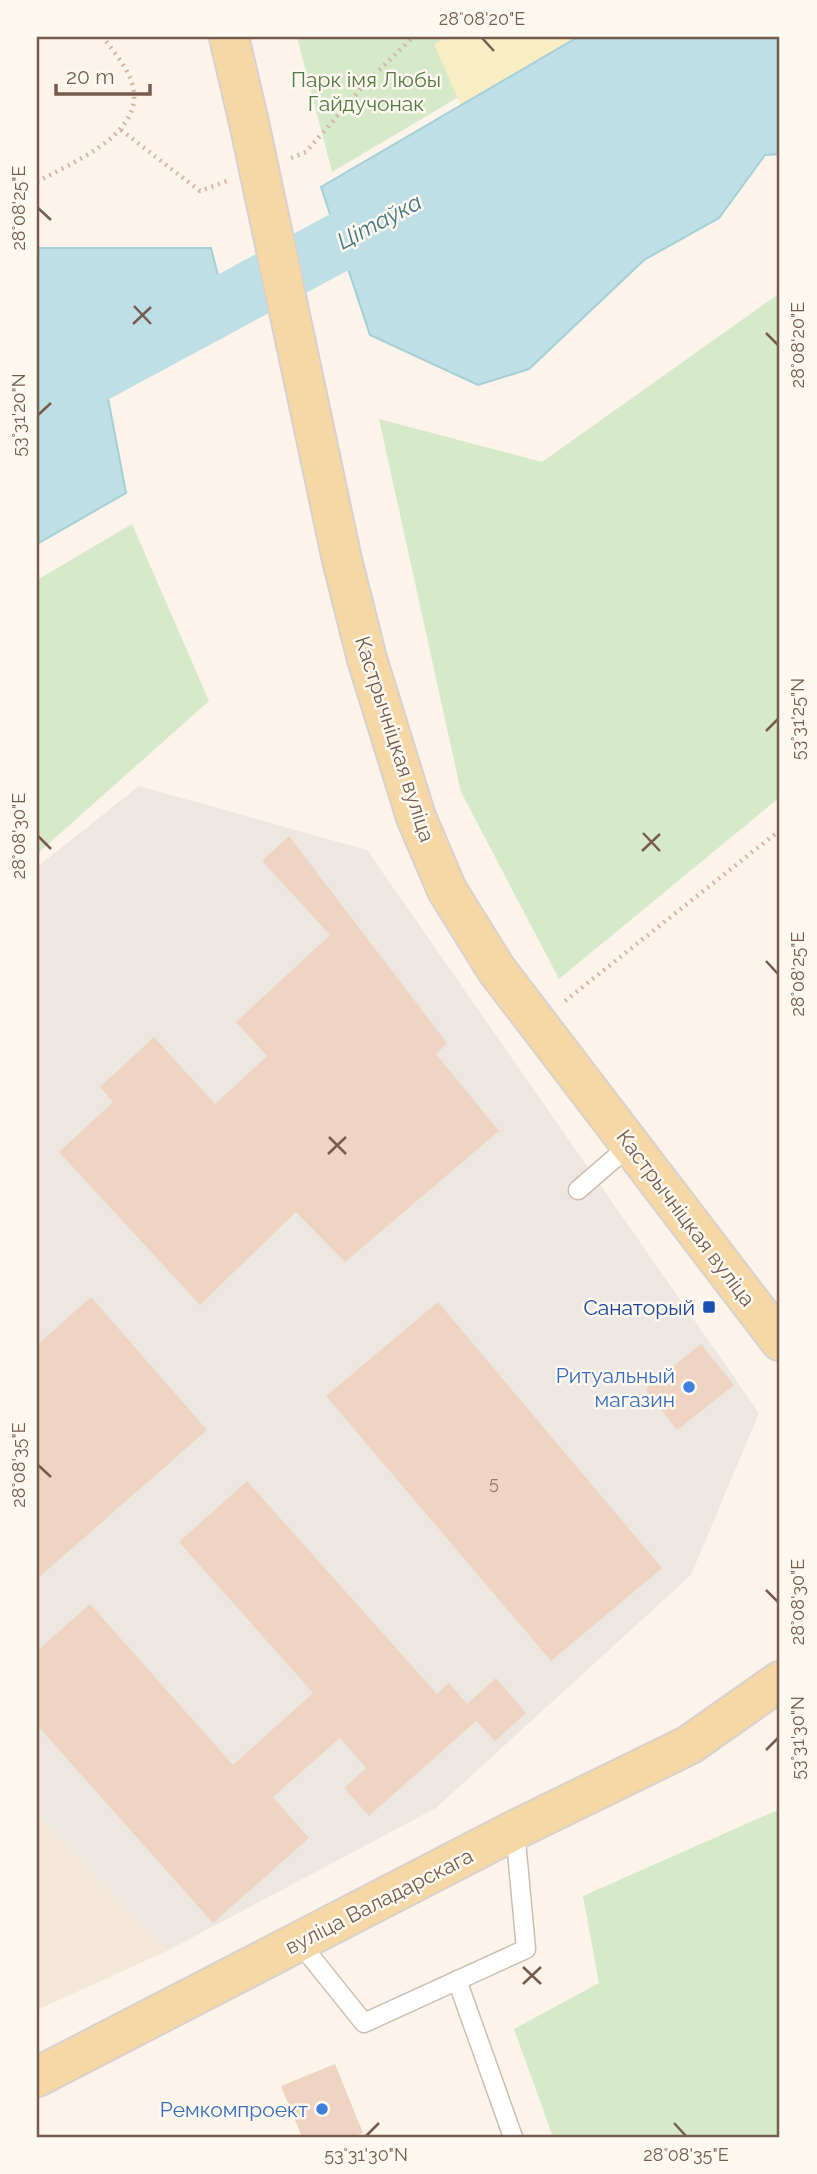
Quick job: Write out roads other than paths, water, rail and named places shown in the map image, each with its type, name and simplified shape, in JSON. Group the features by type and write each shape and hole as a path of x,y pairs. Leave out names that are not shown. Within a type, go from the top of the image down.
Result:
{"main road":[{"name":"Кастрычніцкая вуліца","path":"229,37 342,560 367,659 416,817 447,890 496,969 780,1341"},
{"name":"вуліца Валадарскага","path":"720,1724 780,1659"},
{"name":"вуліца Валадарскага","path":"37,2077 515,1830 689,1745 780,1681"}],"lane":[{"path":"578,1190 630,1145"},
{"path":"299,1942 364,2023 526,1949 515,1830"},
{"path":"457,1980 513,2137"}],"water":[{"path":"578,37 780,37 780,154 765,155 719,218 644,260 529,369 478,385 370,335 321,187"},
{"path":"37,248 211,248 231,327 108,398 126,493 37,544"}],"waterway":[{"name":"Цітаўка","path":"37,405 410,204"}],"place":[{"name":"Санаторый","path":"709,1307"},
{"name":"Ритуальный магазин","path":"689,1387"},
{"name":"Ремкомпроект","path":"322,2109"}],"park label":[{"name":"Парк імя Любы Гайдучонак","path":"366,91"}]}
